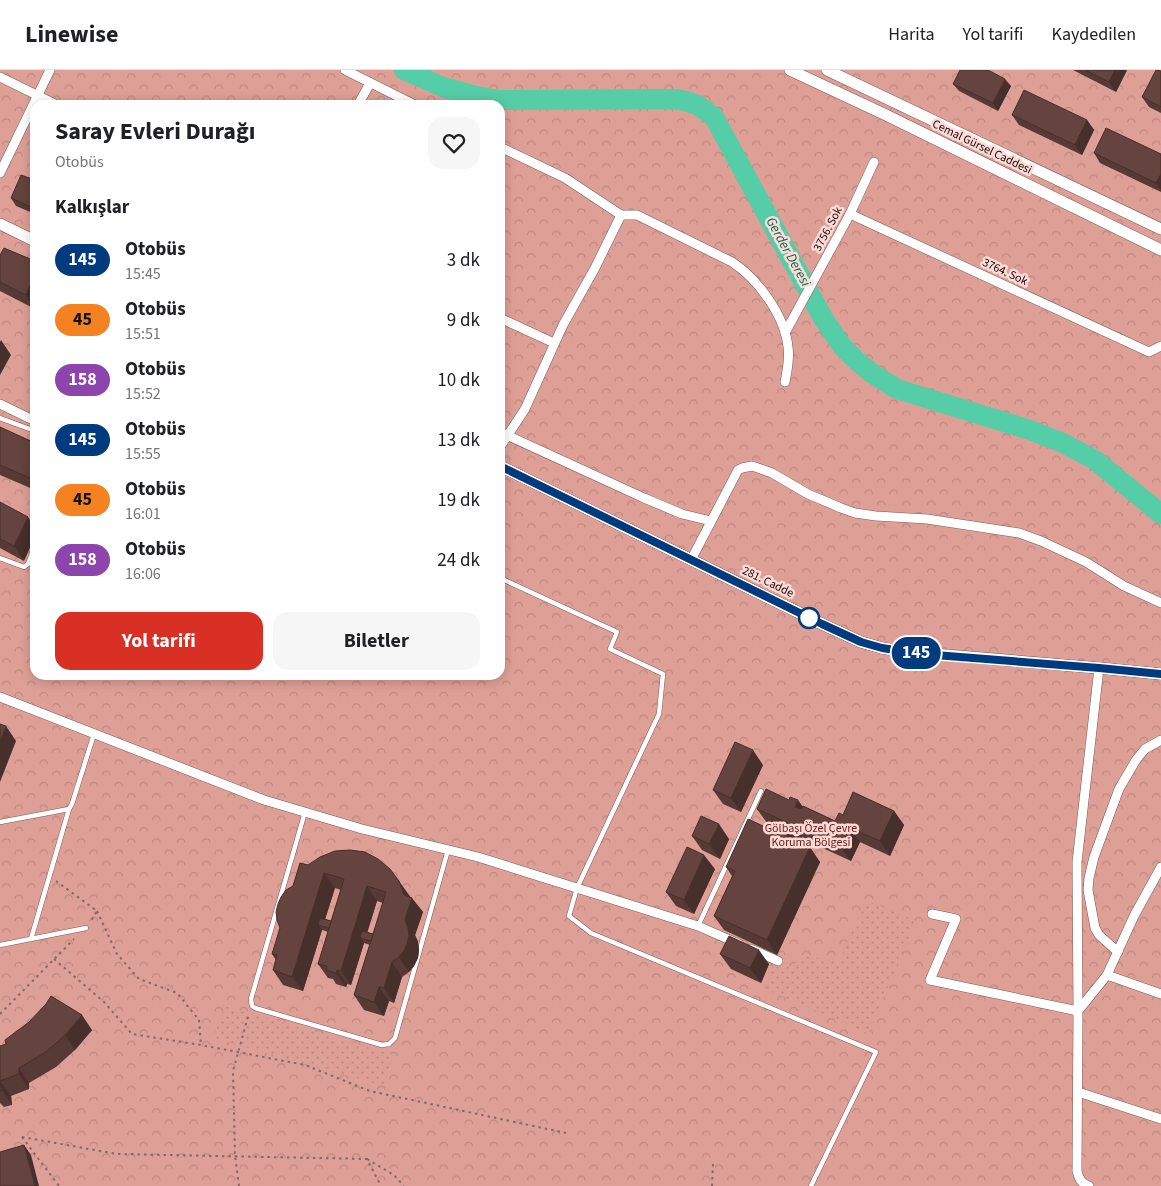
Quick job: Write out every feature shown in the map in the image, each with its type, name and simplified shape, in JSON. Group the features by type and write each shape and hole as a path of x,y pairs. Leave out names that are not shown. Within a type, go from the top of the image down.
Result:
{"street":[{"path":"36,100 50,70"},
{"path":"345,70 404,100"},
{"name":"Cemal Gürsel Caddesi","path":"790,70 1161,250"},
{"name":"Cemal Gürsel Caddesi","path":"827,70 1161,229"},
{"path":"0,77 46,100"},
{"path":"361,100 370,83"},
{"path":"0,173 30,112"},
{"path":"505,149 565,178 621,215 637,214 742,268 772,303 785,333 789,360 785,382"},
{"name":"3756. Sok","path":"785,333 850,214 874,162"},
{"name":"3764. Sok","path":"850,214 1149,352 1161,346"},
{"path":"505,433 525,410 563,324 595,268 621,215"},
{"path":"0,224 30,239"},
{"path":"505,320 554,343"},
{"path":"0,404 30,419"},
{"path":"505,434 682,514 711,521"},
{"path":"691,560 738,470 752,466 772,473 808,494 855,513 927,519 1020,533 1086,562 1124,586 1161,603"},
{"name":"281. Cadde","path":"505,468 861,642 882,648 922,654 1161,674"},
{"path":"1089,1186 1081,1182 1077,1171 1077,862 1099,668"},
{"path":"0,697 264,800 362,830 478,857 577,888 698,926 778,961"},
{"path":"1118,952 1099,935 1095,928 1088,890 1089,878 1094,857 1119,789 1136,760 1145,749 1161,740"},
{"path":"1078,1011 1107,975 1134,916 1161,868"},
{"path":"932,914 956,919 930,980 1078,1011"},
{"path":"1107,975 1161,994"},
{"path":"1078,1092 1161,1119"}],"lane":[{"path":"0,418 30,429"},
{"path":"0,558 24,567 28,564 30,559"},
{"path":"505,580 618,632 610,649 663,674 658,714 577,888 569,916 591,934 876,1052 811,1186"},
{"path":"31,939 69,809 94,734"},
{"path":"698,926 761,791"},
{"path":"0,822 69,809"},
{"path":"305,812 251,1003 255,1008 382,1045 389,1044 395,1038 448,850"},
{"path":"0,945 86,928"}],"path":[{"path":"49,876 98,911 117,954 139,979 177,994 199,1020 201,1045"},
{"path":"0,1014 86,928 98,911"},
{"path":"54,959 104,1002 132,1034 305,1065 370,1091 566,1133"},
{"path":"238,1186 235,1156 233,1071 251,1003"},
{"path":"59,1186 22,1137 117,1154 367,1159 394,1175 404,1186"},
{"path":"367,1159 381,1186"},
{"path":"712,1186 713,1164"}],"green space":[{"name":"Gölbaşı Özel Çevre Koruma Bölgesi","path":"0,70 1161,70 1161,1186 0,1186"},
{"path":"866,900 916,921 868,1033 765,989 773,966 791,967 805,956 839,961"},
{"path":"225,1006 394,1055 384,1086 213,1038"}],"building":[{"path":"960,70 988,70 1005,79 993,103 953,84"},
{"path":"1085,70 1115,70 1109,82"},
{"path":"1156,70 1161,71 1161,107 1142,97"},
{"path":"1024,90 1087,120 1075,145 1012,115"},
{"path":"1106,128 1161,154 1161,174 1156,183 1094,153"},
{"path":"21,175 30,178 30,207 11,198"},
{"path":"4,248 30,259 30,285 26,295 0,282 0,255"},
{"path":"0,427 30,441 30,478 0,465"},
{"path":"0,502 28,517 14,546 0,539"},
{"path":"0,724 6,726 0,742"},
{"path":"735,742 753,750 731,798 713,790"},
{"path":"766,789 789,800 790,797 798,800 795,807 801,809 803,806 835,821 839,813 843,815 853,792 894,811 880,841 850,828 841,847 792,825 787,837 810,847 767,940 714,916 735,871 726,867 748,819 782,835 788,823 757,809"},
{"path":"701,816 719,824 709,844 692,836"},
{"path":"687,847 704,855 684,900 666,892"},
{"path":"335,851 365,852 378,859 390,869 399,881 404,895 412,898 405,920 409,936 407,944 399,957 392,962 384,988 379,987 374,1002 354,995 386,892 367,886 341,971 337,970 336,973 326,970 327,966 318,964 344,879 324,873 292,977 273,970 277,955 272,954 280,928 276,912 278,904 286,890 293,886 300,863 308,865 320,857"},
{"path":"320,918 331,921 329,928 318,925"},
{"path":"362,931 373,934 371,941 360,938"},
{"path":"729,936 759,950 750,968 720,954"},
{"path":"51,996 82,1015 65,1035 46,1052 19,1068 19,1074 0,1081 0,1046 6,1044 5,1040 29,1022"},
{"path":"24,1145 35,1186 0,1186 0,1152"}],"waterway":[{"name":"Gerder Deresi","path":"404,70 443,87 498,100 675,99 700,107 714,117 823,318 842,346 857,361 897,389 1030,430 1063,443 1095,460 1161,514"}],"bus line":[{"name":"145","path":"505,468 861,642 882,648 922,654 1049,663 1161,674"}]}
